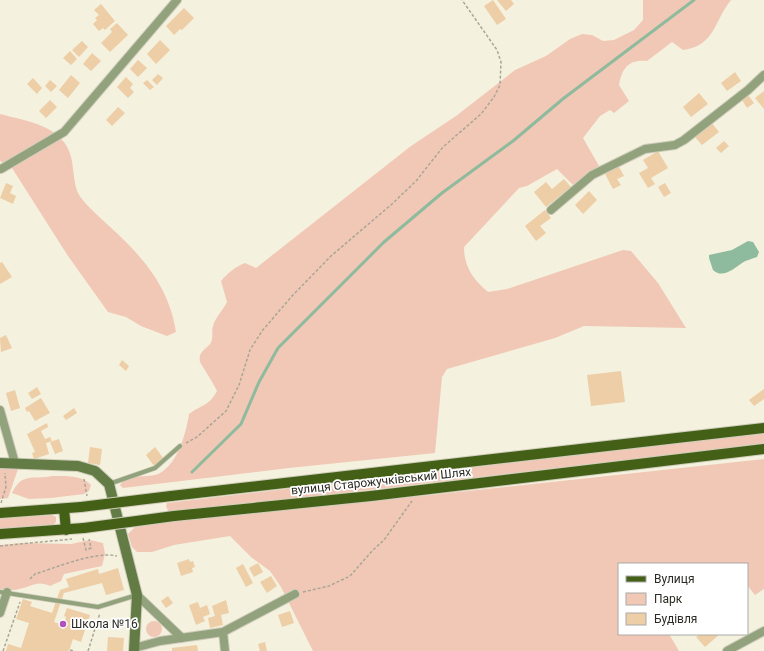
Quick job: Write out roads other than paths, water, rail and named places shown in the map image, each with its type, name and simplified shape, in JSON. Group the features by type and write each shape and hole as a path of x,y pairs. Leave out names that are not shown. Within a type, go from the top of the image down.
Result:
{"main road":[{"name":"вулиця Старожучківський Шлях","path":"0,513 64,509 764,428"},
{"name":"вулиця Старожучківський Шлях","path":"0,534 66,530 84,534 174,516 420,490 764,449"},
{"path":"64,509 66,530"}],"street":[{"path":"0,169 64,132 169,3 177,0"},
{"path":"551,210 592,175 645,149 675,145 684,140 748,90 764,75"},
{"path":"0,410 7,463 78,466 94,471 109,484 137,595 134,650 160,641 223,632 295,594"},
{"path":"0,613 4,592"},
{"path":"137,595 182,638"},
{"path":"727,651 764,631"},
{"path":"223,632 226,651"}],"lane":[{"path":"109,484 155,468 180,446"},
{"path":"4,592 98,607 137,595"}],"waterway":[{"path":"192,472 241,424 259,382 278,348 384,242 442,193 513,141 564,98 694,0"}],"place":[{"name":"Школа №16","path":"63,624"}]}
